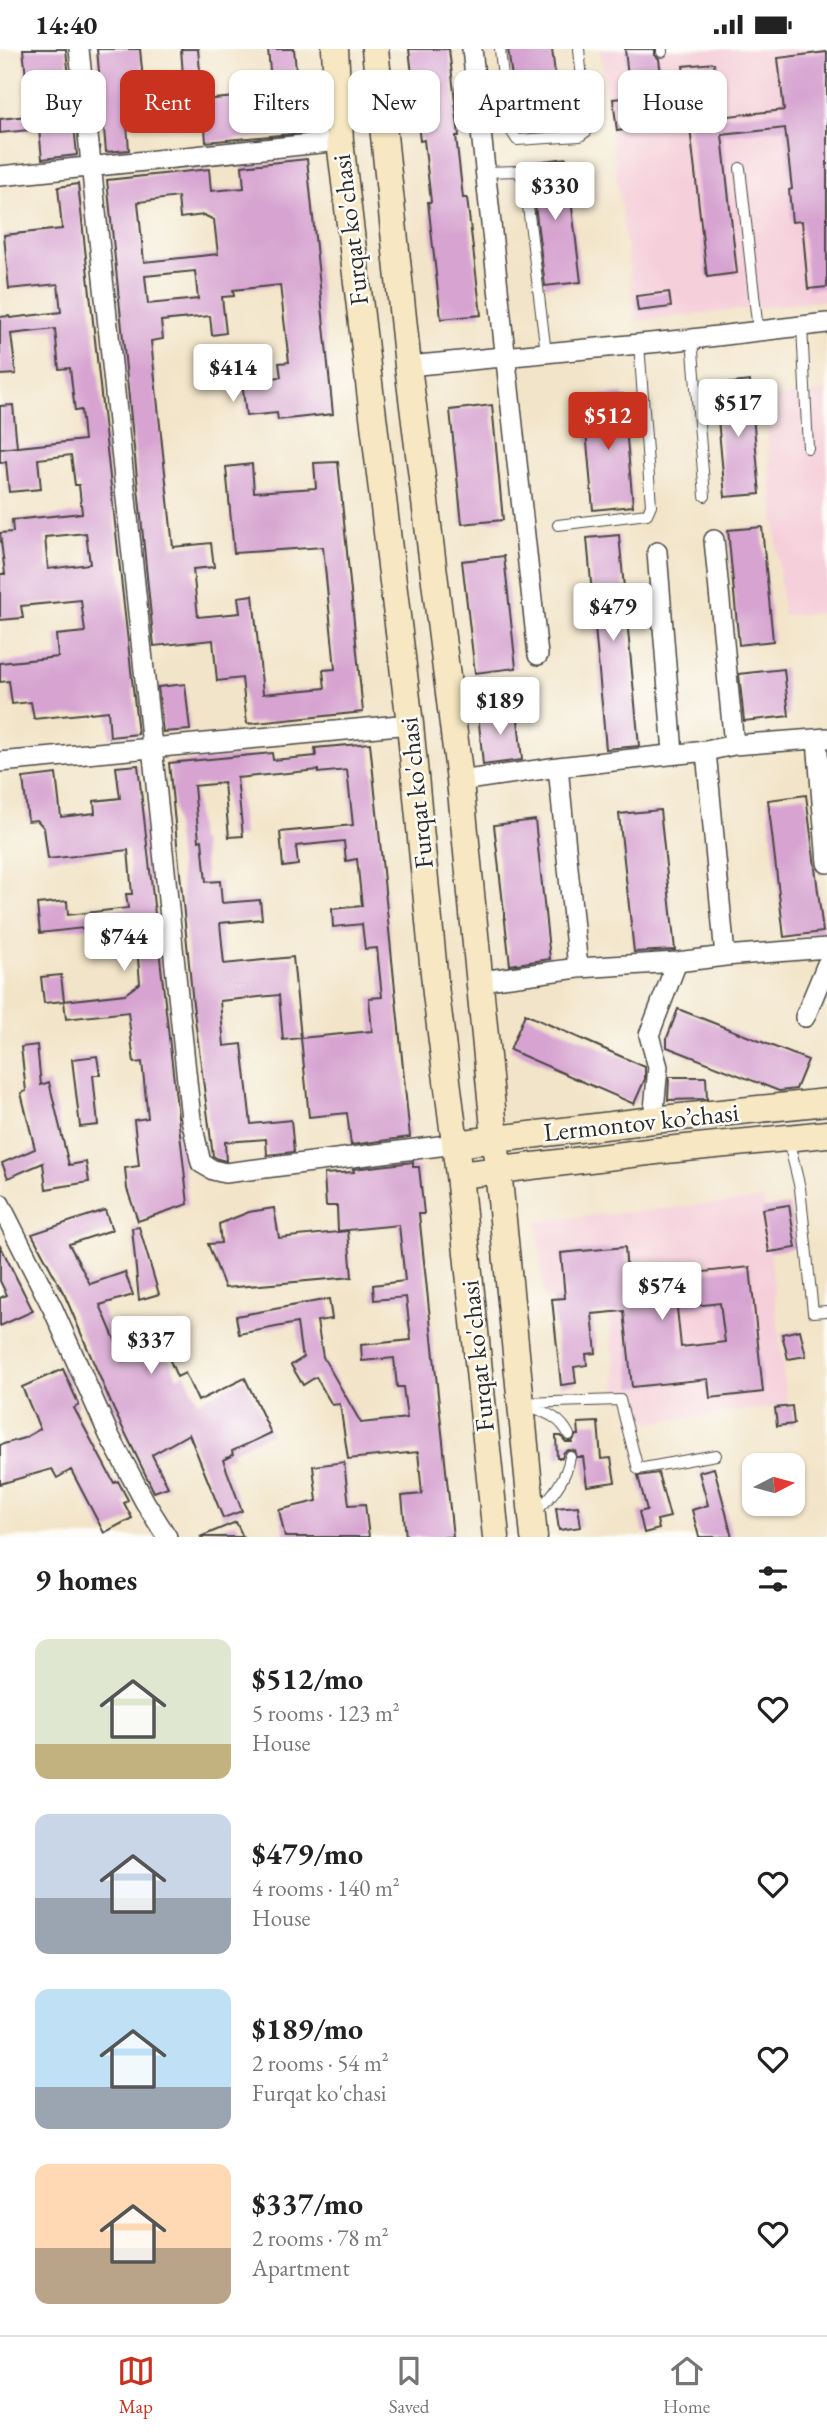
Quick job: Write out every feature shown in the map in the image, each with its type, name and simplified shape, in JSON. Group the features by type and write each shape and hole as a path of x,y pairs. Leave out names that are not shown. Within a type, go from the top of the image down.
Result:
{"main road":[{"name":"Furqat ko'chasi","path":"335,49 340,141 410,723 436,994 459,1175 496,1537"},
{"name":"Furqat ko'chasi","path":"375,49 408,366 460,781 533,1526"},
{"name":"Lermontov ko’chasi","path":"454,1144 827,1102"},
{"name":"Lermontov ko’chasi","path":"459,1175 656,1150 827,1134"}],"street":[{"path":"79,49 191,1119 201,1163 225,1173 454,1144"},
{"path":"472,49 538,655"},
{"path":"0,176 340,141"},
{"path":"408,366 692,339 827,323"},
{"path":"715,540 734,745"},
{"path":"657,552 673,753"},
{"path":"0,762 410,723"},
{"path":"460,781 706,751 734,745 822,739 827,863"},
{"path":"706,751 725,956"},
{"path":"558,767 578,968"},
{"path":"480,981 578,968 827,948"},
{"path":"653,1120 658,1067 649,1035 677,962"},
{"path":"805,1017 827,964"},
{"path":"0,1204 53,1309 108,1435 167,1537"}],"lane":[{"path":"500,49 508,126 517,140 580,136 587,131 579,49"},
{"path":"740,168 758,331"},
{"path":"485,172 518,171 525,182 546,353"},
{"path":"802,326 808,448"},
{"path":"692,339 705,495"},
{"path":"558,525 647,515 651,505 639,344"},
{"path":"788,1137 800,1188 813,1312 827,1311"},
{"path":"522,1403 620,1400 638,1469 716,1455"},
{"path":"522,1403 553,1415 569,1435"},
{"path":"533,1526 569,1465 570,1457"}],"shaded area":[{"path":"600,49 827,49 827,300 636,321"},
{"path":"827,391 827,612 783,616 764,398"},
{"path":"764,1199 787,1405 631,1425 626,1391 617,1392 608,1313 567,1317 565,1298 544,1300 537,1221"}],"building":[{"path":"23,49 66,49 68,70 25,70"},
{"path":"97,49 140,49 142,70 120,70 120,133 128,133 129,150 106,152 106,70 99,70"},
{"path":"181,49 198,49 200,70 183,70"},
{"path":"268,49 294,49 296,70 270,70"},
{"path":"409,49 449,49 454,92 454,133 459,133 459,136 456,136 463,198 467,198 481,315 441,319 424,140 420,141 419,133 440,133 440,70 412,70"},
{"path":"508,49 552,49 555,70 511,70"},
{"path":"625,49 655,49 660,70 627,70"},
{"path":"827,52 827,287 808,289 802,221 792,222 789,190 792,189 785,128 722,135 737,273 707,277 691,133 727,133 727,116 784,110 778,58"},
{"path":"714,63 715,70 683,70 683,66"},
{"path":"229,98 229,133 302,133 206,142 205,133 215,133 215,99"},
{"path":"618,98 617,131 613,99"},
{"path":"21,117 21,131 0,133 0,119"},
{"path":"39,133 75,133 77,155 42,159"},
{"path":"566,158 581,282 545,286 532,181 527,163"},
{"path":"307,159 333,414 278,420 277,413 246,416 242,381 281,377 279,363 289,362 280,285 233,290 234,296 222,297 226,333 212,335 210,316 161,321 163,339 151,341 173,547 211,543 214,567 193,569 198,617 240,613 238,597 253,595 263,694 325,688 323,670 335,669 323,547 234,553 226,467 252,464 254,492 316,488 314,463 338,462 363,712 247,724 242,678 217,681 213,640 154,646 107,180 209,169 211,191 244,188 242,166","holes":["178,197 180,218 204,215 214,220 218,254 144,262 138,202","195,271 198,299 148,304 145,276"]},
{"path":"78,184 138,734 110,737 108,711 34,719 31,702 12,704 9,681 0,682 0,663 58,657 56,635 85,632 81,600 21,606 23,618 0,620 0,574 5,574 0,533 13,532 12,520 82,513 79,485 75,485 71,455 38,459 41,489 9,492 6,462 0,463 0,449 84,440 81,410 75,411 70,368 59,369 55,329 11,334 16,374 0,375 0,317 61,312 58,284 9,289 4,235 62,229 58,187","holes":["86,533 90,564 48,569 45,537"]},
{"path":"669,292 671,307 638,311 636,296"},
{"path":"750,381 760,494 725,497 715,385"},
{"path":"623,394 633,506 593,510 583,397"},
{"path":"13,405 17,447 0,449 0,406"},
{"path":"492,405 503,520 462,524 450,410"},
{"path":"762,527 773,641 739,645 728,530"},
{"path":"619,535 639,746 606,749 587,538"},
{"path":"504,556 516,668 475,673 462,561"},
{"path":"784,669 789,716 744,721 739,674"},
{"path":"185,684 190,730 163,732 158,687"},
{"path":"517,709 522,760 483,765 478,713"},
{"path":"370,743 410,1137 351,1145 347,1113 309,1117 301,1038 283,1040 279,995 220,1001 224,1046 242,1044 251,1124 291,1120 294,1152 267,1155 266,1139 225,1142 226,1161 213,1156 193,1004 169,763 272,753 273,760 316,756 315,748","holes":["318,770 318,773 347,770 353,825 280,832 283,867 298,865 296,846 344,841 346,861 357,859 362,906 332,909 333,927 362,924 365,949 377,948 382,997 369,998 372,1031 301,1038 293,957 224,964 220,923 262,919 260,900 222,903 220,881 206,882 194,786 224,783 229,837 243,836 237,778"]},
{"path":"138,765 188,1204 138,1221 127,1189 125,1168 139,1166 134,1120 148,1118 142,1062 134,1063 128,1012 66,1019 64,1001 125,994 140,983 135,922 40,933 37,904 67,901 68,915 128,908 126,894 132,894 128,850 48,859 44,828 37,820 28,821 23,778 56,774 61,817 95,813 94,801 120,798 116,767"},
{"path":"806,795 823,932 784,937 768,800"},
{"path":"660,810 675,950 634,952 619,814"},
{"path":"535,820 550,959 510,965 494,825"},
{"path":"61,975 64,1001 44,1003 41,977"},
{"path":"678,1009 808,1060 796,1089 779,1091 667,1047 667,1038"},
{"path":"525,1014 645,1067 645,1079 634,1104 510,1050"},
{"path":"37,1045 41,1085 49,1082 69,1165 86,1162 89,1182 46,1189 43,1163 8,1178 2,1163 35,1149 21,1093 26,1091 21,1047"},
{"path":"97,1056 100,1075 93,1075 98,1125 80,1127 72,1059"},
{"path":"669,1077 706,1077 707,1099 668,1100"},
{"path":"413,1162 413,1167 419,1167 424,1214 419,1214 453,1537 406,1537 402,1496 422,1494 418,1452 348,1459 340,1404 332,1405 316,1377 303,1385 291,1365 304,1357 297,1323 239,1334 236,1316 329,1299 332,1319 317,1321 323,1357 361,1423 407,1418 403,1387 397,1387 394,1358 362,1361 361,1345 411,1340 406,1297 374,1300 373,1285 405,1281 399,1225 338,1231 337,1206 326,1206 324,1174"},
{"path":"789,1205 796,1248 769,1252 762,1209"},
{"path":"274,1208 279,1238 348,1231 352,1277 225,1288 208,1244 221,1243 219,1224 249,1212"},
{"path":"105,1210 112,1230 69,1244 90,1284 125,1272 133,1295 100,1305 124,1361 163,1344 177,1377 185,1373 198,1401 245,1378 271,1433 232,1451 233,1455 223,1460 242,1511 223,1518 189,1434 152,1455 168,1487 154,1492 114,1410 65,1296 32,1234"},
{"path":"139,1227 159,1294 139,1300 132,1228"},
{"path":"0,1245 33,1311 0,1326 0,1298 7,1295 0,1281"},
{"path":"625,1247 627,1274 693,1267 694,1273 750,1267 763,1392 710,1398 708,1379 632,1387 624,1311 592,1314 596,1353 586,1354 587,1365 574,1367 576,1383 561,1385 552,1299 565,1298 561,1253","holes":["720,1303 725,1342 681,1347 677,1308"]},
{"path":"800,1330 806,1356 788,1359 782,1334"},
{"path":"63,1369 79,1405 74,1408 114,1483 118,1481 128,1500 124,1503 132,1518 104,1533 71,1470 57,1478 52,1469 0,1484 0,1445 24,1438 40,1429 22,1387"},
{"path":"792,1406 794,1424 777,1426 775,1408"},
{"path":"598,1422 601,1459 611,1458 615,1482 587,1486 583,1457 577,1457 575,1451 569,1450 564,1452 562,1458 557,1458 556,1436 561,1436 566,1442 572,1442 576,1435 579,1435 578,1423"},
{"path":"344,1462 349,1505 365,1504 369,1537 285,1537 279,1510 317,1501 313,1466"},
{"path":"714,1468 732,1537 699,1537 692,1510 708,1505 699,1472"},
{"path":"658,1473 670,1517 657,1520 659,1529 644,1533 639,1512 647,1510 638,1476"},
{"path":"578,1506 581,1527 559,1530 556,1508"},
{"path":"236,1522 243,1537 200,1537"}]}
